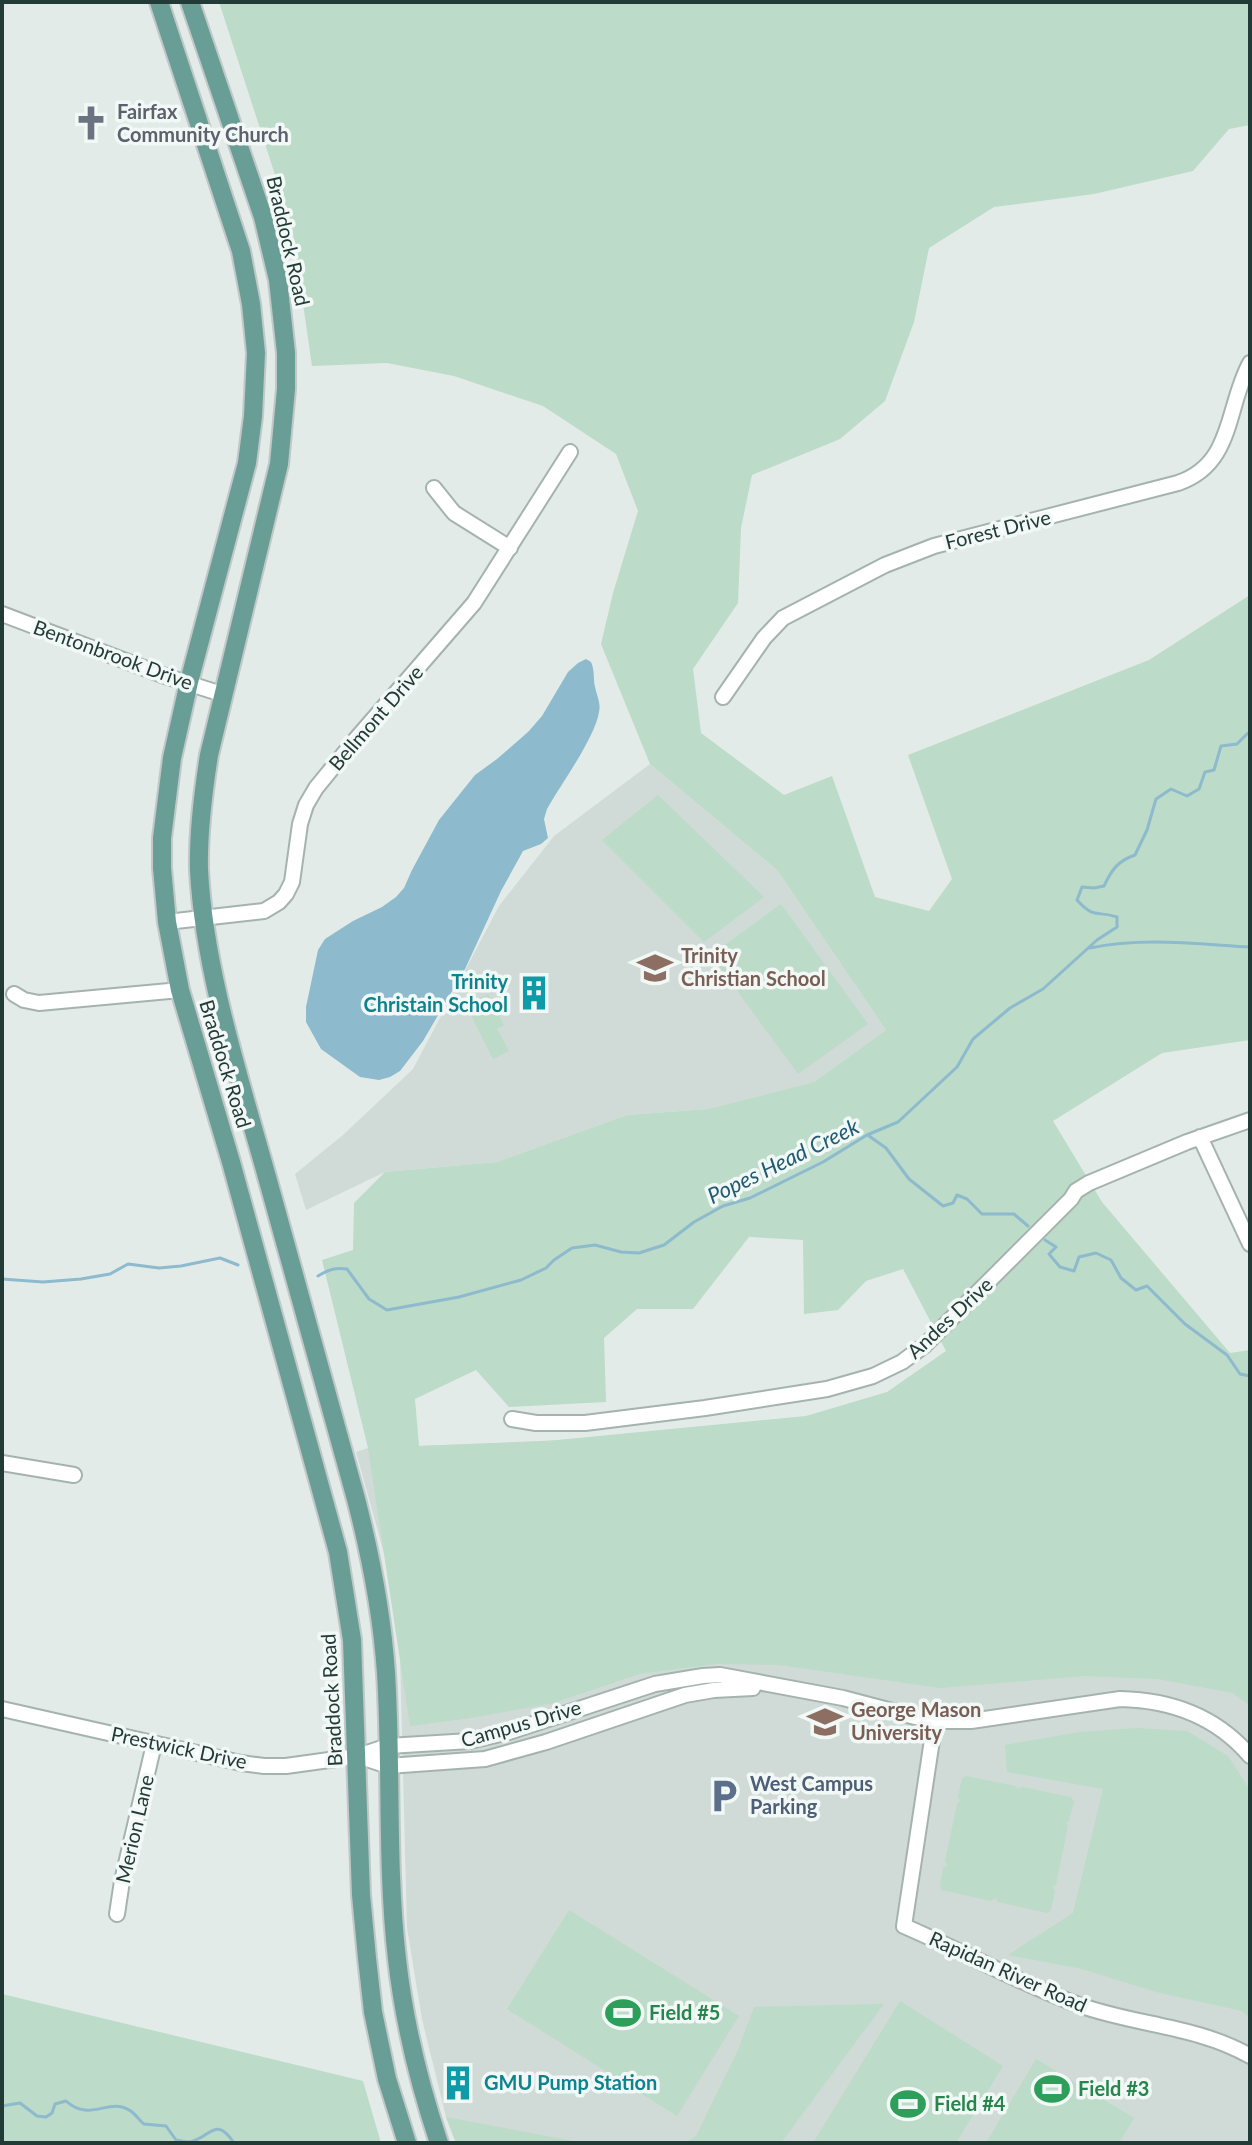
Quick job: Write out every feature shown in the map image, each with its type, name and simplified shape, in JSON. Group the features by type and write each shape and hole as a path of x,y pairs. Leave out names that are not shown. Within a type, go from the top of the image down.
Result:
{"main road":[{"name":"Braddock Road","path":"159,2 241,251 256,353 247,463 172,758 165,806 162,868 167,922 180,990 235,1175 338,1552 352,1640 361,1895 372,1999 387,2079 407,2143"},
{"name":"Braddock Road","path":"190,2 263,217 278,280 286,353 286,402 279,464 209,755 200,824 199,868 203,918 224,1016 366,1537 386,1673 391,1875 397,1957 410,2042 439,2143"}],"street":[{"name":"Forest Drive","path":"723,697 764,638 783,618 885,565 934,546 1178,483 1199,473 1218,453 1238,386 1250,363"},
{"name":"Bellmont Drive","path":"167,922 264,911 286,894 292,882 300,824 316,788 474,603 570,452"},
{"path":"434,488 454,513 510,548"},
{"name":"Bentonbrook Drive","path":"2,614 165,676 225,695"},
{"path":"14,994 39,1003 180,990"},
{"name":"Andes Drive","path":"512,1419 536,1423 585,1423 827,1389 873,1376 902,1362 925,1345 1076,1191 1200,1137 1250,1120"},
{"path":"1200,1137 1250,1244"},
{"path":"2,1463 74,1475"},
{"name":"Campus Drive","path":"358,1756 388,1746 451,1744 487,1738 636,1689 679,1679 720,1675 843,1698 935,1720 971,1721 1120,1699 1142,1700 1197,1714 1229,1734 1250,1756"},
{"name":"Campus Drive","path":"358,1756 388,1766 485,1759 546,1742 685,1695 775,1686"},
{"name":"Prestwick Drive","path":"2,1709 241,1763 286,1766 358,1756"},
{"name":"Rapidan River Road","path":"935,1720 904,1926 1079,2005 1123,2019 1198,2035 1250,2056"},
{"name":"Merion Lane","path":"117,1914 154,1744"}],"shaded area":[{"name":"Trinity Christian School","path":"650,764 777,870 886,1030 814,1082 708,1109 627,1115 497,1162 385,1172 306,1210 295,1174 343,1135 413,1069 499,906 554,836"},
{"name":"George Mason University","path":"1250,1412 1250,2143 456,2143 446,2117 422,2019 407,1928 400,1657 385,1557 356,1452 368,1448"}],"green space":[{"path":"219,2 1250,2 1250,125 1229,129 1193,171 1094,194 994,207 929,248 914,322 885,401 840,439 752,475 741,528 738,603 693,669 701,733 784,795 832,776 875,897 929,911 952,879 908,755 1149,660 1250,595 1250,1040 1162,1053 1053,1121 1102,1202 1230,1353 1250,1350 1250,1706 1233,1693 1157,1679 1084,1676 940,1688 779,1665 716,1664 639,1674 554,1703 410,1726 368,1448 322,1260 353,1250 354,1203 385,1172 497,1162 627,1115 708,1109 814,1082 886,1030 777,870 650,764 601,644 638,511 616,454 543,406 454,376 387,363 312,366 292,227","holes":["749,1237 803,1240 804,1314 838,1310 866,1281 903,1269 946,1351 887,1392 806,1416 547,1441 419,1446 415,1399 476,1370 509,1407 606,1402 604,1338 637,1309 693,1309"]},
{"path":"658,795 764,897 704,942 602,840"},
{"path":"781,904 868,1024 798,1074 711,955"},
{"path":"488,994 504,1025 497,1029 509,1051 493,1059 466,1005"},
{"path":"1136,1728 1187,1731 1228,1756 1250,1790 1250,2018 1242,2011 1156,1992 1082,1969 1008,1955 1073,1913 1103,1789 1007,1772 1005,1745 1080,1732"},
{"path":"966,1776 1018,1789 1022,1787 1071,1797 1074,1802 1066,1823 1068,1826 1056,1885 1052,1887 1055,1891 1051,1910 1047,1913 998,1902 996,1898 991,1901 942,1890 943,1868 947,1865 945,1861 957,1804 961,1801 958,1797 962,1778"},
{"name":"Field #5","path":"569,1910 739,2016 677,2116 507,2009"},
{"path":"2,1994 363,2081 381,2143 2,2143"},
{"name":"Field #4","path":"900,2001 1003,2066 956,2143 813,2143"},
{"path":"884,2004 781,2143 684,2143 696,2136 738,2050 754,2007"},
{"name":"Field #3","path":"1036,2059 1134,2118 1119,2143 986,2143"},
{"path":"446,2117 573,2141 577,2143 456,2143"}],"water":[{"path":"586,659 593,668 599,712 584,748 547,809 544,819 548,838 523,851 465,969 423,1041 400,1071 379,1080 360,1077 321,1049 306,1022 306,1007 318,950 325,939 396,897 404,888 439,820 475,775 528,732 542,716 568,672"}],"waterway":[{"name":"Popes Head Creek","path":"318,1276 339,1268 347,1269 369,1299 387,1310 459,1297 521,1280 546,1268 572,1248 595,1245 639,1253 664,1245 694,1222 723,1206 750,1198 823,1162 867,1135 898,1122 957,1067 973,1039 1010,1008 1043,989 1097,940 1117,927 1117,917 1092,912 1077,900 1082,887 1104,886 1116,866 1135,855 1147,830 1156,799 1171,789 1187,796 1199,789 1205,772 1214,770 1221,746 1237,744 1250,734"},
{"name":"Popes Head Creek","path":"1090,948 1150,942 1250,947"},
{"path":"869,1136 886,1148 909,1179 943,1206 953,1203 957,1195 967,1199 982,1214 1014,1214 1028,1226"},
{"path":"1045,1240 1056,1247 1049,1254 1060,1267 1074,1271 1079,1257 1096,1253 1111,1260 1121,1278 1136,1290 1147,1286 1185,1324 1227,1355 1240,1374 1250,1376"},
{"name":"Popes Head Creek","path":"2,1279 43,1282 81,1279 110,1274 128,1264 159,1268 220,1258 238,1265"},
{"path":"2,2106 20,2103 37,2116 46,2117 52,2113 55,2104 66,2101 83,2110 122,2107 144,2124 166,2126 176,2140 189,2142 217,2129 222,2130 234,2143"}],"place":[{"name":"Fairfax Community Church","path":"91,123"},
{"name":"Trinity Christian School","path":"655,968"},
{"name":"Trinity Christain School","path":"534,993"},
{"name":"George Mason University","path":"825,1722"},
{"name":"West Campus Parking","path":"724,1796"},
{"name":"Field #5","path":"623,2013"},
{"name":"GMU Pump Station","path":"458,2083"},
{"name":"Field #3","path":"1052,2089"},
{"name":"Field #4","path":"908,2104"}]}
